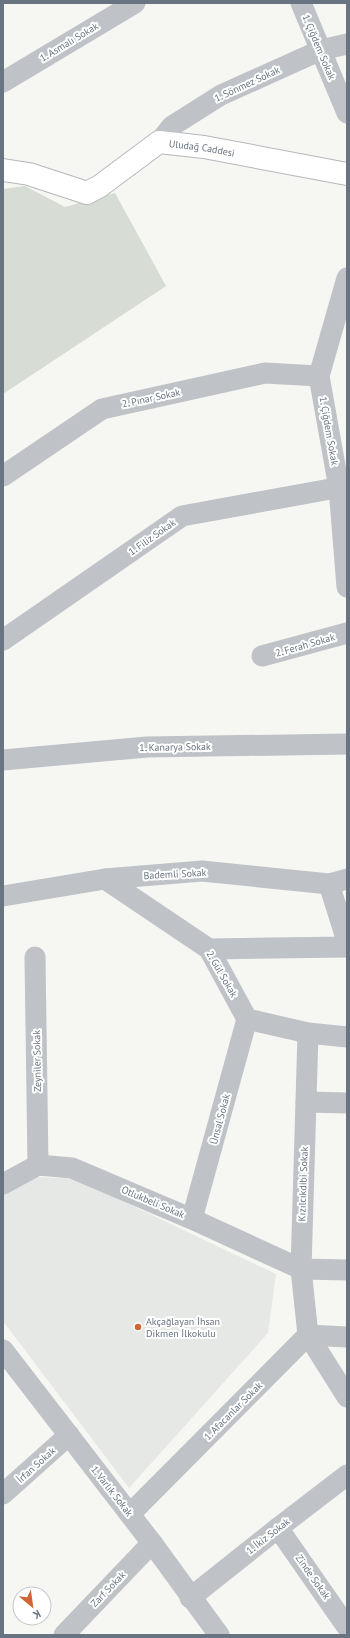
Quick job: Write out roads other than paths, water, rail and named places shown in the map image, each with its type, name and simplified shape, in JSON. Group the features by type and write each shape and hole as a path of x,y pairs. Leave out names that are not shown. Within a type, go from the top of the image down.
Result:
{"main road":[{"name":"Uludağ Caddesi","path":"3,170 29,174 87,193 100,186 159,142 204,147 347,174"}],"street":[{"name":"1. Asmalı Sokak","path":"3,82 135,3"},
{"name":"1. Çiğdem Sokak","path":"301,3 347,113"},
{"name":"1. Sönmez Sokak","path":"159,142 172,126 221,95 321,50 347,44"},
{"name":"1. Çiğdem Sokak","path":"347,278 319,376 343,487 347,587"},
{"name":"2. Pınar Sokak","path":"3,476 102,409 265,373 319,376"},
{"name":"1. Filiz Sokak","path":"3,640 182,516 343,487"},
{"name":"2. Ferah Sokak","path":"262,656 347,633"},
{"name":"1. Kanarya Sokak","path":"3,760 147,747 347,744"},
{"name":"Bademli Sokak","path":"3,896 105,879 202,871 338,881"},
{"name":"2. Gül Sokak","path":"105,879 209,949 247,1019"},
{"path":"338,881 347,941"},
{"path":"209,949 347,947"},
{"name":"Zeyniler Sokak","path":"35,957 38,1165"},
{"path":"247,1019 308,1033 347,1036"},
{"name":"Ünsal Sokak","path":"192,1219 247,1019"},
{"name":"Kızılcıkdibi Sokak","path":"308,1033 301,1270 308,1335"},
{"path":"306,1102 347,1103"},
{"path":"3,1184 38,1165"},
{"name":"Otlukbeli Sokak","path":"38,1165 72,1168 192,1219 301,1270"},
{"path":"301,1270 347,1270"},
{"path":"308,1335 347,1336"},
{"path":"308,1335 347,1397"},
{"name":"1. Afacanlar Sokak","path":"130,1514 308,1335"},
{"name":"1. Varlık Sokak","path":"3,1350 11,1374 69,1435 152,1543 190,1598 219,1635"},
{"name":"İrfan Sokak","path":"3,1494 69,1435"},
{"name":"1. İkiz Sokak","path":"190,1598 347,1475"},
{"name":"Zinde Sokak","path":"278,1528 347,1627"},
{"name":"Zarf Sokak","path":"64,1635 152,1543"}],"place":[{"name":"Akçağlayan İhsan Dikmen İlkokulu","path":"138,1327"}]}
